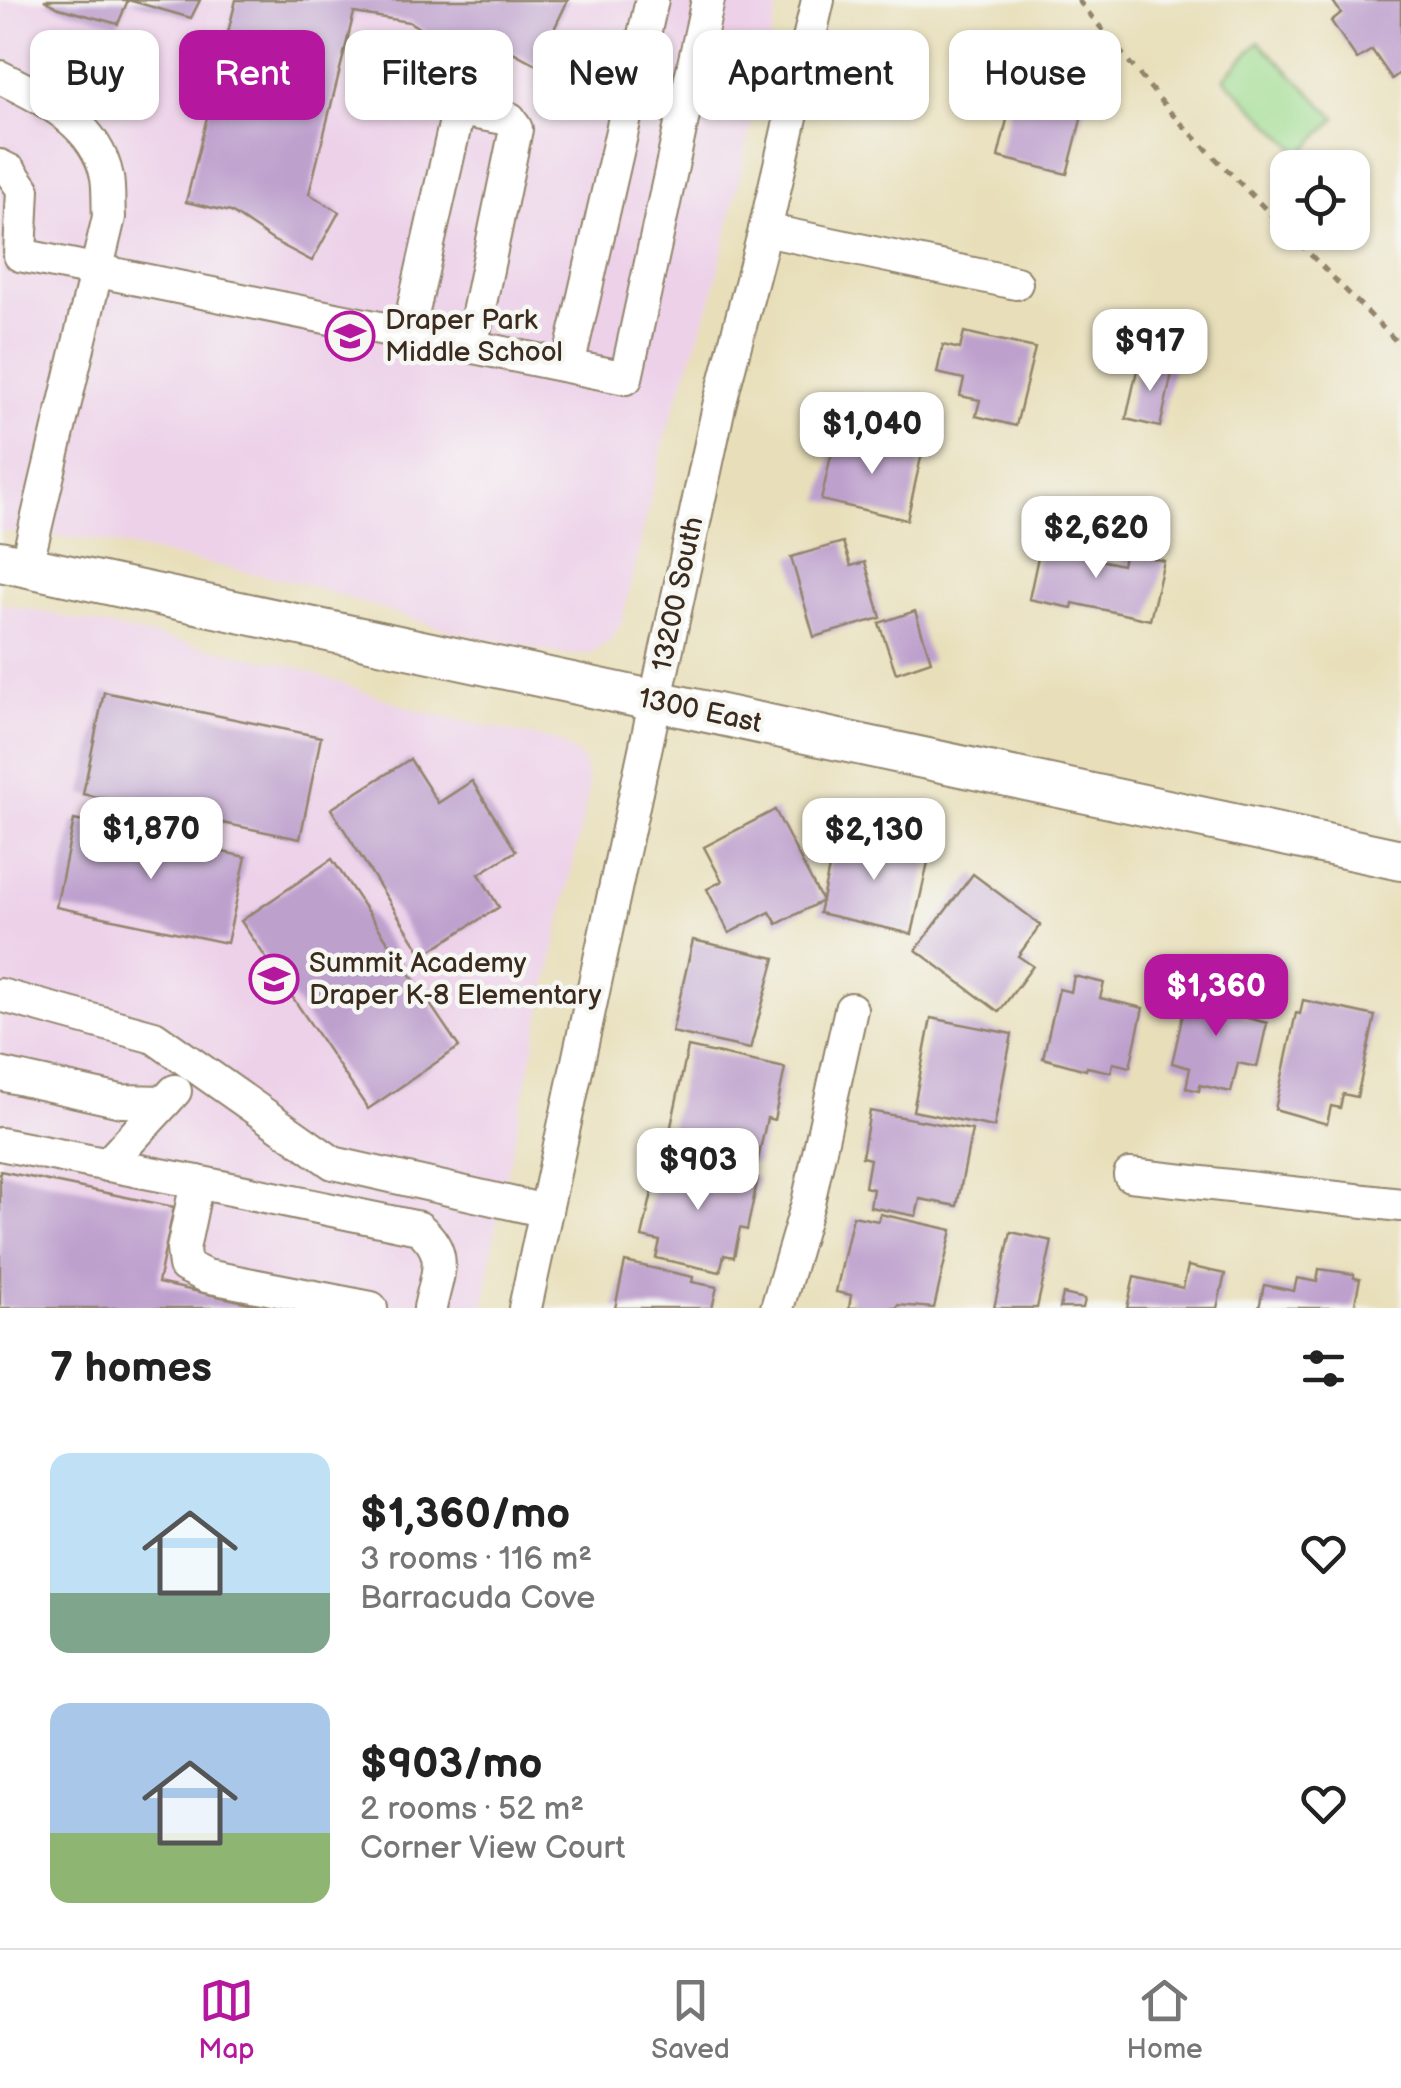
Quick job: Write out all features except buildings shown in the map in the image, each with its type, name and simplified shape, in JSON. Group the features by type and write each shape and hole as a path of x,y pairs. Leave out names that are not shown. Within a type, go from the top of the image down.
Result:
{"main road":[{"name":"1300 East","path":"13,564 1401,860"}],"street":[{"path":"568,366 652,0"},
{"path":"0,166 24,189 20,255 626,378 708,0"},
{"name":"13200 South","path":"525,1308 719,406 818,0"},
{"path":"0,77 72,118 96,149 107,176 108,216 95,270 13,564"},
{"path":"408,334 457,116 465,111 510,119 516,130 471,346"},
{"path":"765,230 1016,283"},
{"path":"0,995 154,1037 333,1162 392,1179 546,1211"},
{"path":"776,1308 808,1203 850,1009"},
{"path":"107,1164 196,1068"},
{"path":"0,1074 122,1100 165,1102"},
{"path":"0,1144 419,1228 432,1240 440,1256 430,1308"},
{"path":"1130,1175 1401,1205"},
{"path":"197,1182 184,1249 185,1266 206,1276 370,1308"}],"path":[{"path":"1078,0 1171,113 1270,214"},
{"path":"1306,250 1401,346"}],"shaded area":[{"name":"Draper Park Middle School","path":"0,0 780,0 773,30 693,30 693,120 753,120 712,298 665,436 622,622 611,640 590,654 565,655 447,630 304,584 96,540 0,531"},
{"name":"Summit Academy Draper K-8 Elementary","path":"0,603 294,666 418,711 557,741 583,759 589,788 496,1225 484,1308 0,1308"}],"green space":[{"path":"1259,42 1336,118 1305,150 1297,150 1224,78"}],"place":[{"name":"Draper Park Middle School","path":"350,336"},
{"name":"Summit Academy Draper K-8 Elementary","path":"274,979"}]}
